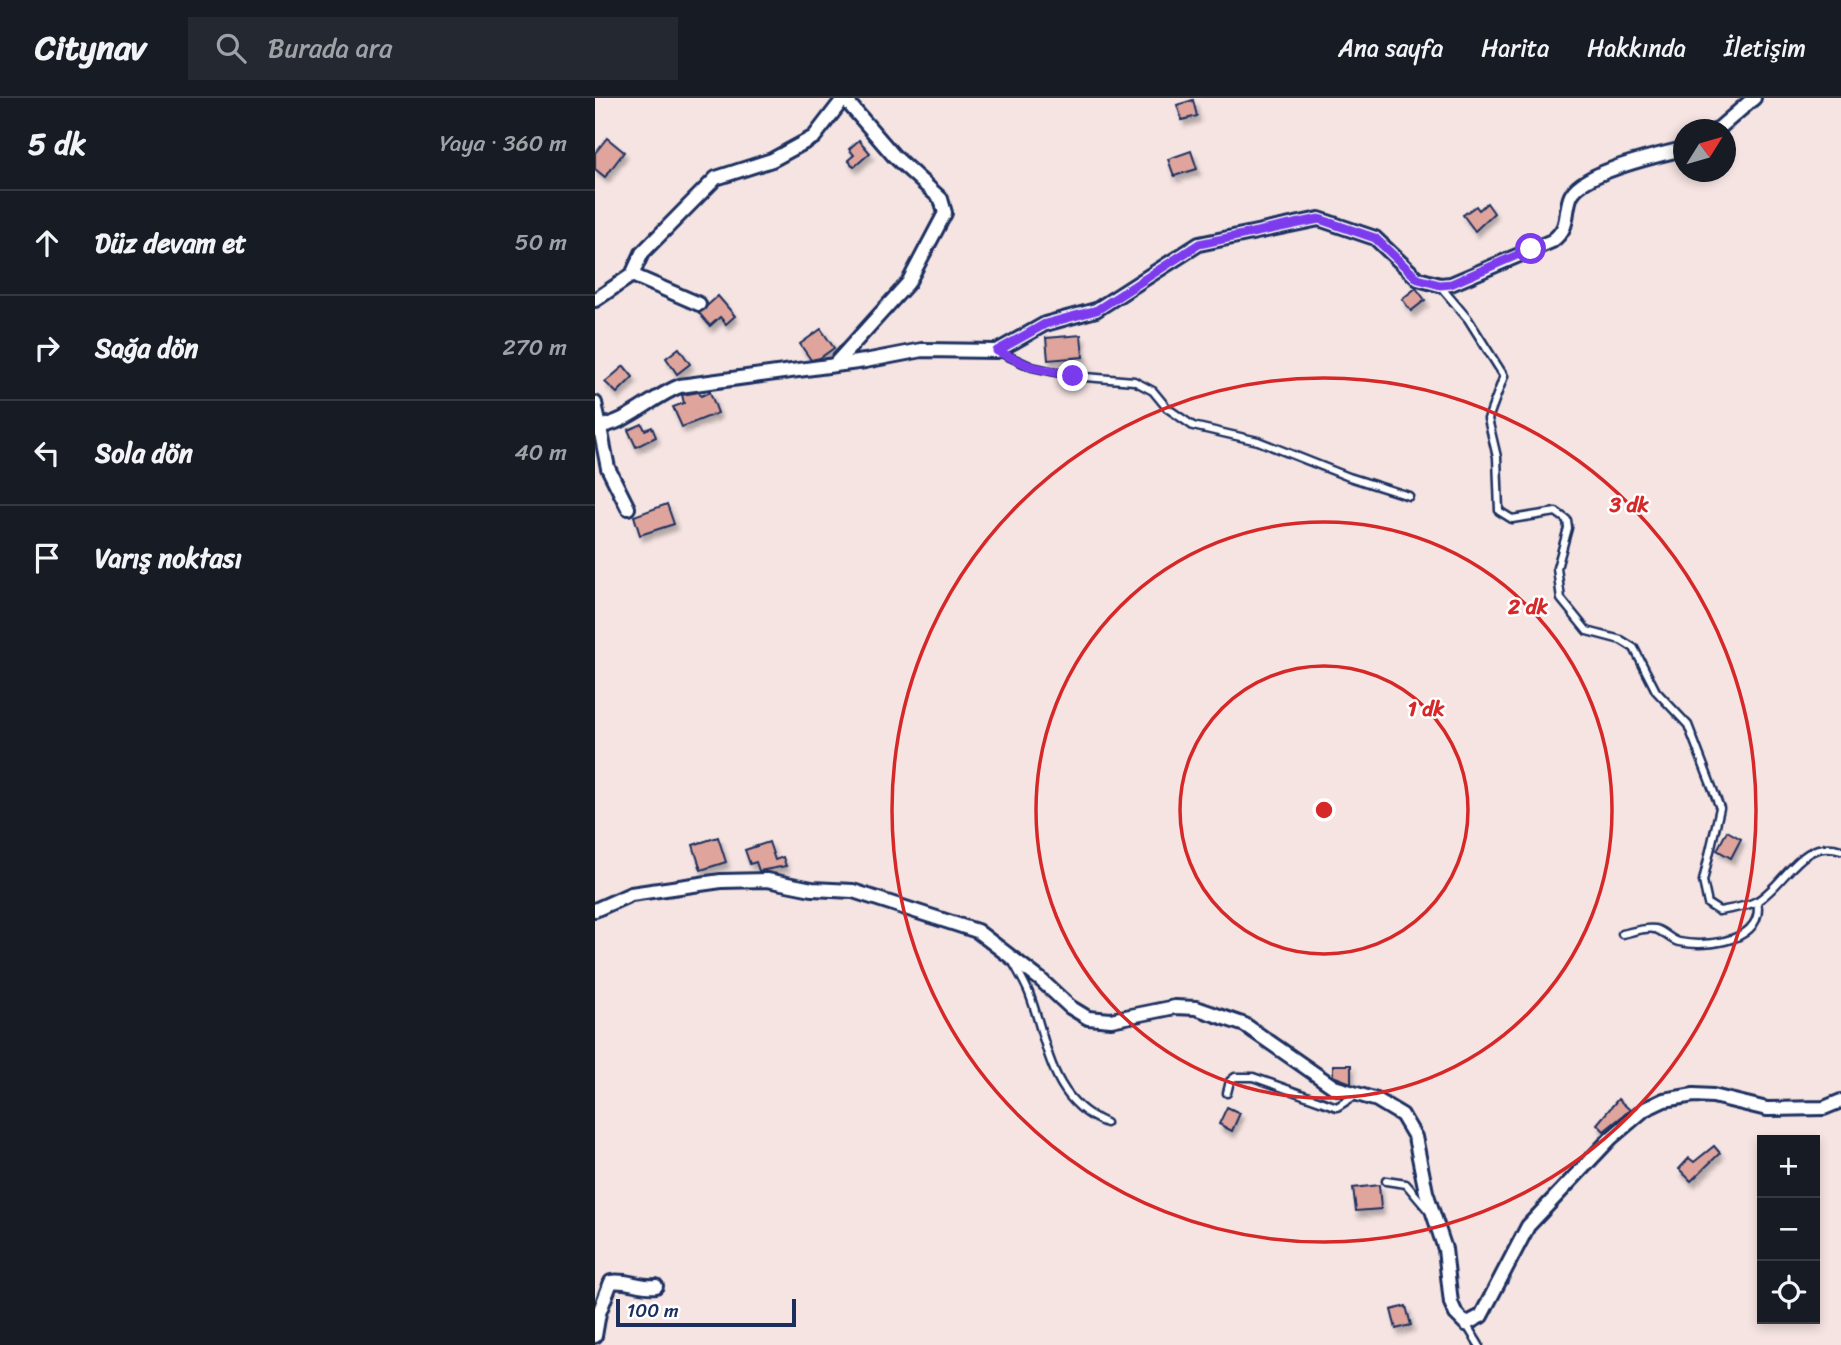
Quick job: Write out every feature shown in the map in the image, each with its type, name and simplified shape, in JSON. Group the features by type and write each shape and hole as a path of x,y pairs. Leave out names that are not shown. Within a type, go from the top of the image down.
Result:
{"street":[{"path":"595,300 632,275 642,253 716,178 772,160 814,136 844,98 894,156 941,199 944,213 908,283 835,364"},
{"path":"1730,119 1754,98"},
{"path":"598,427 631,415 661,393 680,386 922,350 997,351 1045,324 1097,310 1199,244 1319,219 1375,238 1418,279 1440,285 1451,284 1552,241 1567,224 1570,196 1581,184 1632,162 1673,152"},
{"path":"632,275 699,304"},
{"path":"595,403 608,468 628,508"},
{"path":"595,910 631,894 720,881 767,880 812,889 853,891 963,924 977,931 1088,1018 1111,1020 1175,1007 1196,1008 1245,1026 1334,1087 1377,1100 1402,1115 1415,1136 1426,1192 1445,1250 1451,1303 1456,1314 1467,1324 1481,1316 1528,1226 1611,1138 1645,1109 1664,1100 1694,1095 1713,1096 1767,1109 1823,1108 1841,1101"},
{"path":"595,1336 599,1313 611,1282 618,1280 643,1288 656,1286"}],"lane":[{"path":"1440,285 1468,319 1504,376 1488,419 1497,457 1499,511 1512,519 1556,512 1567,520 1568,528 1557,568 1561,599 1587,631 1621,640 1634,648 1656,691 1688,725 1720,808 1703,881 1708,904 1719,911 1757,901 1807,852 1827,845 1841,850"},
{"path":"997,351 1032,367 1073,376 1134,382 1153,391 1167,408 1193,426 1258,441 1349,477 1409,496"},
{"path":"1622,934 1652,928 1678,942 1718,942 1738,937 1753,926 1759,913 1757,901"},
{"path":"1011,959 1029,992 1047,1056 1062,1085 1079,1110 1106,1123"},
{"path":"1227,1094 1230,1081 1235,1077 1253,1077 1338,1107 1356,1095"},
{"path":"1386,1181 1406,1184 1435,1216"},
{"path":"1467,1324 1479,1345"}],"building":[{"path":"1193,100 1197,116 1182,120 1177,105"},
{"path":"607,138 624,152 605,177 595,169 595,153"},
{"path":"859,140 870,153 854,167 848,160 854,155 849,149"},
{"path":"1191,151 1197,169 1174,176 1168,159"},
{"path":"1487,203 1494,213 1475,231 1463,215 1476,206 1479,210"},
{"path":"1416,288 1425,300 1411,311 1402,299"},
{"path":"718,296 735,316 726,324 720,317 710,326 699,313"},
{"path":"821,329 834,348 820,358 811,360 800,344"},
{"path":"1081,335 1083,357 1048,360 1046,338"},
{"path":"679,348 690,364 677,374 666,358"},
{"path":"624,366 633,377 617,393 605,382"},
{"path":"699,392 701,396 710,392 718,413 682,427 673,407 684,403 682,395"},
{"path":"642,424 645,430 652,427 656,437 636,447 628,430"},
{"path":"667,504 674,524 640,535 634,516"},
{"path":"1727,831 1741,839 1731,858 1717,850"},
{"path":"718,837 726,862 701,870 693,845"},
{"path":"769,842 775,860 783,857 786,866 759,871 756,862 750,864 745,850"},
{"path":"1333,1065 1351,1065 1351,1083 1333,1076"},
{"path":"1618,1099 1630,1110 1604,1131 1597,1124"},
{"path":"1227,1107 1240,1113 1232,1131 1219,1124"},
{"path":"1714,1146 1720,1153 1691,1181 1679,1169 1689,1158 1694,1162"},
{"path":"1379,1185 1381,1209 1356,1211 1353,1188"},
{"path":"1406,1306 1411,1325 1396,1329 1391,1310"}],"route":[{"path":"1073,376 1032,367 997,351 1045,324 1097,310 1199,244 1280,230 1319,219 1375,238 1418,279 1440,285 1451,284 1531,249"}]}
